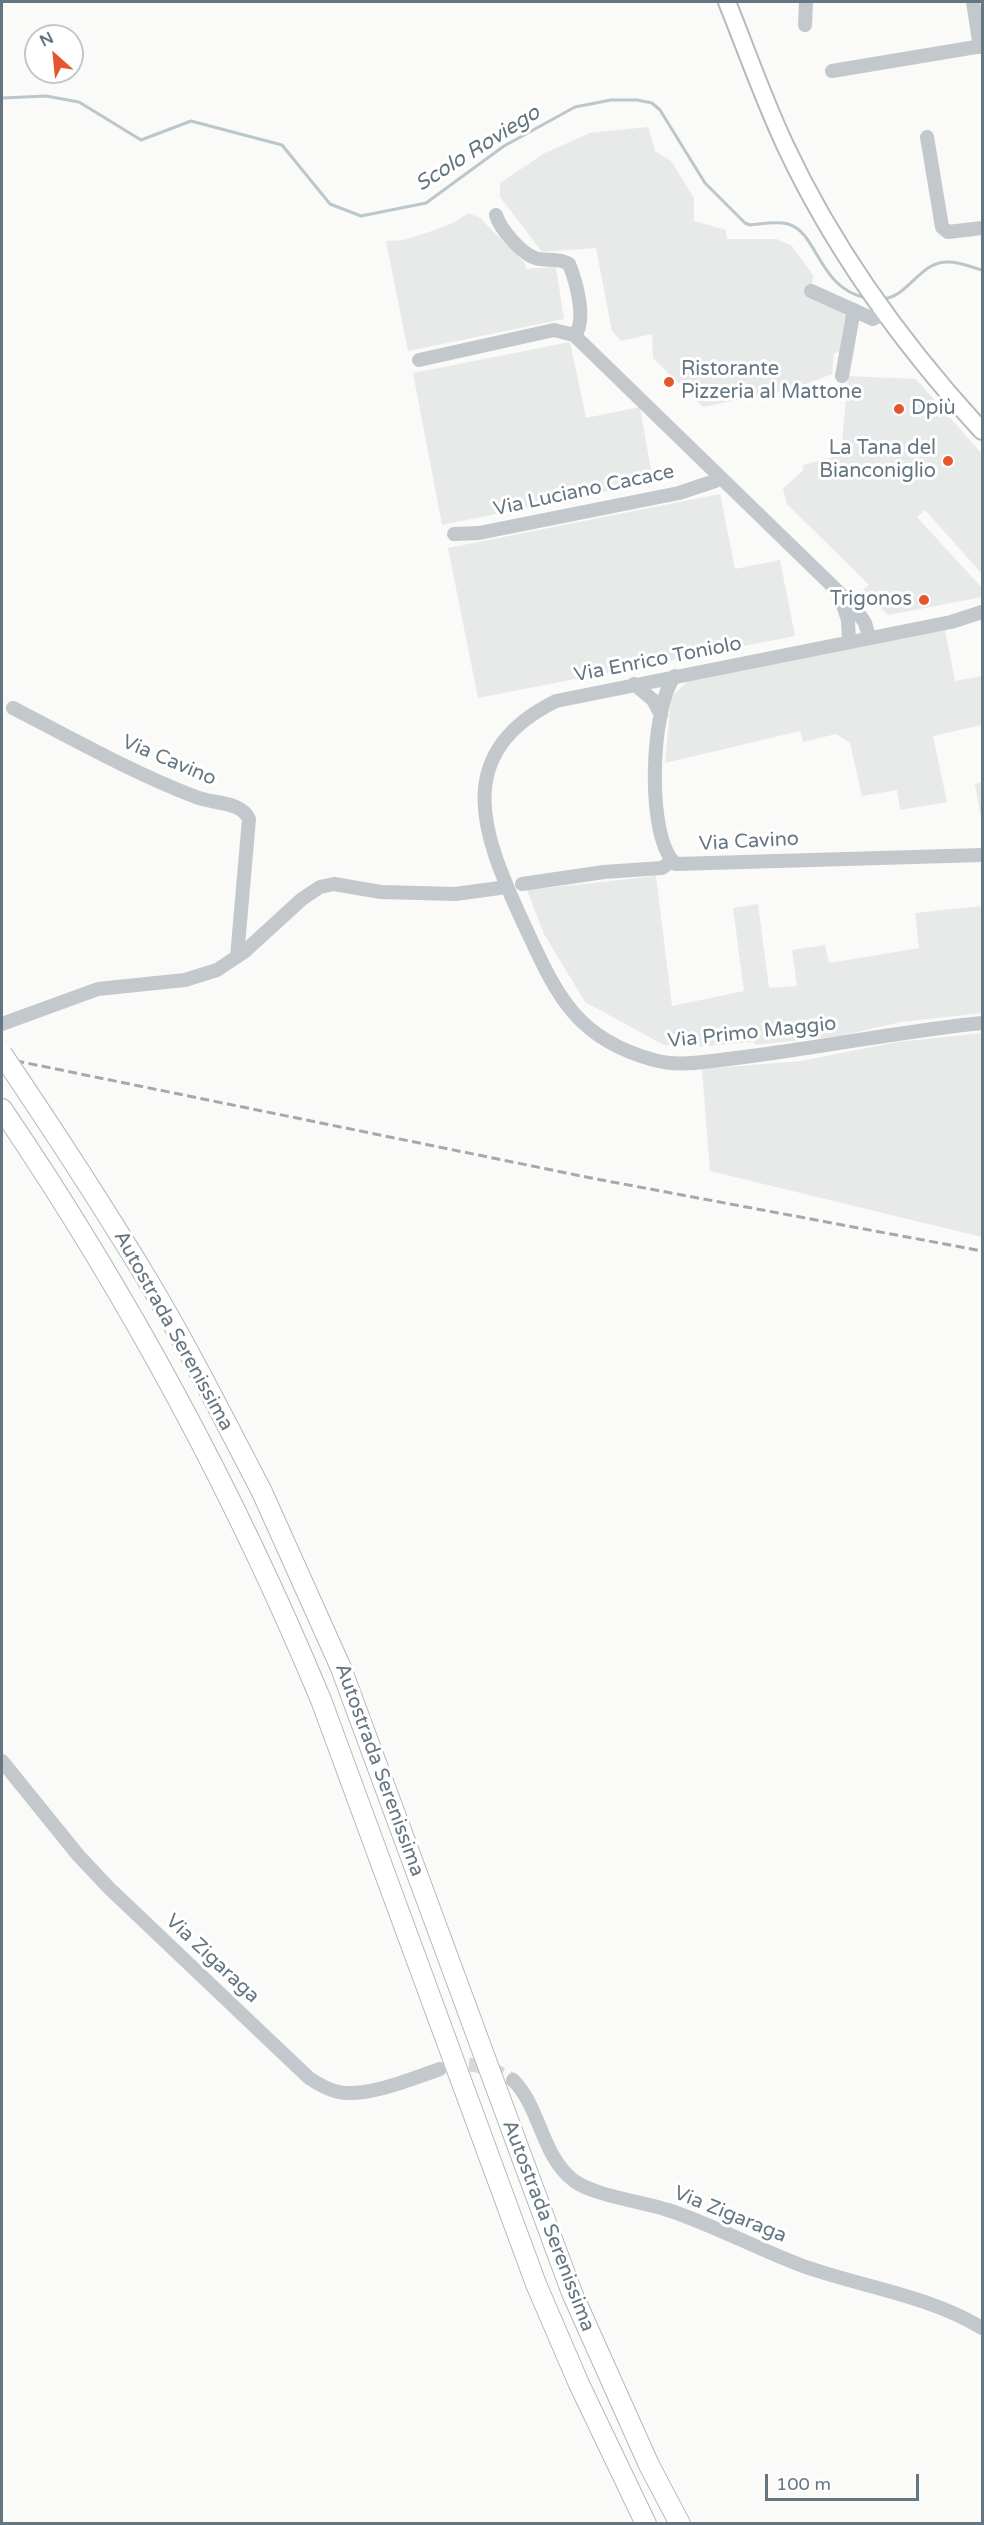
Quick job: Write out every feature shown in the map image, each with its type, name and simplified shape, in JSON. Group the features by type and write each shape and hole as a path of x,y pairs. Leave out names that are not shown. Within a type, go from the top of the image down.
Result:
{"highway":[{"name":"Autostrada Serenissima","path":"2,1054 97,1197 148,1281 197,1366 262,1492 341,1668 572,2293 649,2464 680,2523"},
{"name":"Autostrada Serenissima","path":"2,1109 41,1166 126,1303 177,1393 235,1509 321,1700 536,2284 579,2384 646,2523"}],"main road":[{"path":"727,2 785,145 810,195 866,287 921,362 982,432"}],"street":[{"path":"805,25 806,2"},
{"path":"832,71 981,47 973,2"},
{"path":"927,137 942,227 948,232 982,228"},
{"path":"419,360 554,330 566,330 575,335 581,329 569,264 558,259 541,259 528,255 500,226 496,215"},
{"path":"811,291 873,319 884,311"},
{"path":"842,376 854,310"},
{"name":"Via Luciano Cacace","path":"575,335 860,615 869,637"},
{"name":"Via Luciano Cacace","path":"454,534 479,533 679,493 715,482 718,477"},
{"name":"Via Luciano Cacace","path":"839,594 847,611 849,641"},
{"name":"Via Enrico Toniolo","path":"507,887 490,846 483,810 489,769 498,751 523,722 556,701 982,612"},
{"path":"672,861 667,854 653,801 664,696 675,676"},
{"path":"634,684 653,700 661,716"},
{"name":"Via Cavino","path":"13,708 139,772 198,798 239,808 246,813 249,819 237,957"},
{"name":"Via Cavino","path":"522,884 604,872 662,868 672,861 682,865 796,858 982,855"},
{"path":"2,1024 98,989 185,980 218,970 237,957 320,887 334,884 381,892 455,894 507,887"},
{"name":"Via Primo Maggio","path":"507,887 554,989 569,1010 610,1045 657,1061 692,1063 831,1047 918,1030 982,1023"},
{"name":"Via Zigaraga","path":"2,1761 78,1855 109,1888 210,1987 262,2031 309,2078 338,2092 349,2093 369,2091 440,2068"},
{"name":"Via Zigaraga","path":"513,2080 528,2099 555,2160 573,2181 587,2188 670,2210 802,2266 865,2287 937,2305 982,2328"}],"shaded area":[{"path":"648,127 655,151 671,161 694,198 694,221 726,230 727,239 777,239 792,246 813,275 811,295 848,312 842,352 834,353 832,374 795,388 703,407 653,358 652,334 621,341 612,331 596,248 542,252 500,197 500,183 545,153 590,133"},
{"path":"469,213 480,218 525,263 526,269 556,267 564,319 408,351 386,241 404,240 429,232 453,223"},
{"path":"570,342 586,418 640,407 653,482 442,525 413,373"},
{"path":"848,376 916,379 982,454 982,574 925,510 917,517 982,588 982,597 888,615 863,590 869,585 787,504 783,489 803,470 803,465 841,455"},
{"path":"720,494 735,569 780,560 795,636 478,698 448,548"},
{"path":"945,630 955,681 982,676 982,725 933,736 947,802 900,810 897,790 862,796 850,743 836,734 803,742 800,731 665,763 671,697 688,681"},
{"path":"982,782 982,824 975,784"},
{"path":"656,876 672,1006 744,991 733,908 758,904 769,988 797,986 792,950 825,945 829,963 919,948 915,913 982,906 982,1013 901,1022 840,1036 756,1045 754,1042 693,1047 664,1045 585,1002 544,934 527,890"},
{"path":"982,1033 982,1237 710,1171 702,1069 801,1061 897,1042"}],"waterway":[{"name":"Scolo Roviego","path":"2,98 46,96 79,102 141,140 191,121 282,145 330,204 361,216 426,203 504,146 575,107 611,100 637,100 652,103 660,110 705,183 745,223 750,225 783,223 798,229 838,284 851,293 867,298"},
{"name":"Scolo Roviego","path":"883,299 900,293 928,268 937,264 955,262 982,270"}],"tunnel":[{"path":"448,2066 474,2065 513,2080"}],"railway":[{"path":"2,1058 591,1178 982,1251"}],"place":[{"name":"Ristorante Pizzeria al Mattone","path":"669,382"},
{"name":"Dpiù","path":"899,409"},
{"name":"La Tana del Bianconiglio","path":"948,461"},
{"name":"Trigonos","path":"924,600"}]}
